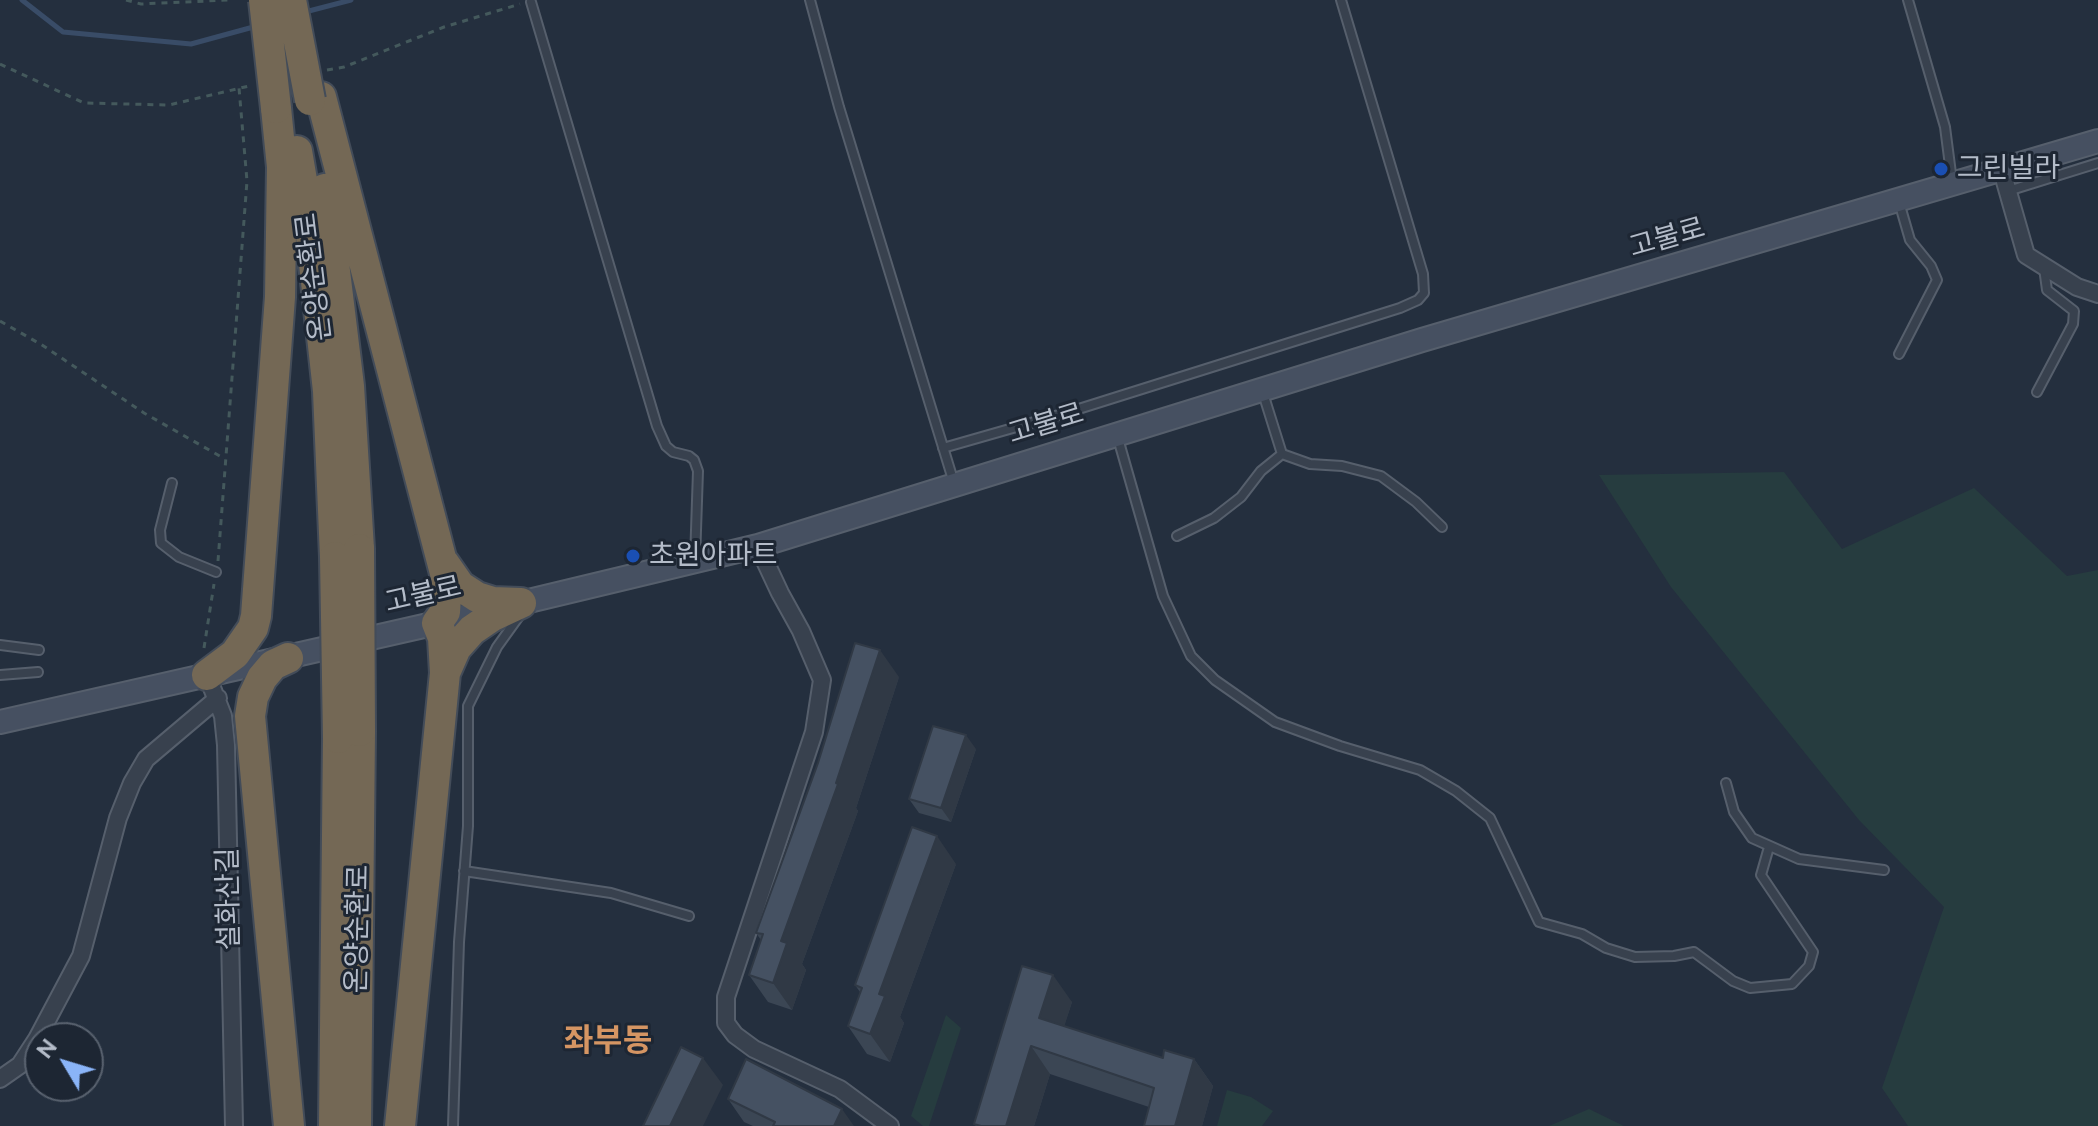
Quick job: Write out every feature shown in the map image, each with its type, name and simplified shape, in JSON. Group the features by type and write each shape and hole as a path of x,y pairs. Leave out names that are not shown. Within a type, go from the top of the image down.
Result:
{"highway":[{"name":"온양순환로","path":"265,0 299,103 347,553 356,1126"},
{"path":"212,687 253,628 256,616 281,284 282,167 299,103 292,0"},
{"path":"299,103 351,220 440,554 447,595 445,612 437,623 443,638 445,673 400,1126"},
{"path":"440,554 447,572 460,586 477,597 493,602 525,602"},
{"path":"445,673 456,648 472,630 491,617 525,602"},
{"path":"256,616 267,642 288,658 273,665 262,678 253,697 250,716 289,1126"},
{"path":"212,687 231,687 250,716"},
{"name":"온양순환로","path":"334,1126 349,734"}],"main road":[{"name":"고불로","path":"0,722 212,687 288,658 758,546 1262,389 1953,186 2004,181 2098,141"}],"street":[{"path":"2004,181 2026,255 2077,287 2098,294"},
{"path":"758,546 822,680 814,732 726,997 726,1023 735,1035 754,1049 840,1089 890,1126"},
{"path":"0,1079 20,1065 81,956 118,818 132,783 146,759 212,687"},
{"name":"설화산길","path":"212,687 223,716 226,745 234,1126"}],"lane":[{"path":"810,0 839,107 954,484"},
{"path":"943,448 1069,412 1418,300 1424,293 1423,274 1341,0"},
{"path":"1908,0 1945,127 1953,186"},
{"path":"531,2 657,426 666,446 694,460 698,471 695,560"},
{"path":"2004,181 2098,163"},
{"path":"1899,202 1910,240 1931,266 1937,280 1899,354"},
{"path":"2037,392 2073,324 2074,311 2047,290 2044,268"},
{"path":"1262,389 1282,454"},
{"path":"1116,434 1163,596 1191,656 1215,680 1275,722 1420,770 1456,791 1490,818 1539,922 1582,934 1606,948 1635,957 1694,952 1733,981 1750,988 1792,984 1809,966 1813,952 1761,875 1769,847"},
{"path":"1282,454 1310,464 1342,466 1381,476 1416,502 1442,527"},
{"path":"1177,536 1214,518 1241,497 1261,471 1282,454"},
{"path":"172,483 160,530 161,543 179,557 216,572"},
{"path":"453,1126 459,942 468,826 468,706 497,647 525,602"},
{"path":"0,645 39,650"},
{"path":"0,675 38,672"},
{"path":"1726,783 1734,812 1752,838 1799,859 1884,870"},
{"path":"464,871 611,893 689,916"}],"path":[{"path":"126,0 141,4 228,0"},
{"path":"212,687 204,654 216,572 247,181 239,88"},
{"path":"0,321 144,413 226,460"}],"green space":[{"path":"1784,472 1842,549 1974,488 2067,576 2098,570 2098,1126 1908,1126 1882,1088 1944,907 1859,820 1671,587 1599,475"},
{"path":"946,1015 961,1028 929,1126 923,1126 911,1116"},
{"path":"1227,1090 1251,1097 1273,1111 1262,1126 1217,1126"},
{"path":"1589,1109 1624,1126 1549,1126"}],"building":[{"path":"855,643 880,650 838,784 781,941 787,943 773,983 749,975 763,934 756,933 818,763"},
{"path":"933,726 966,735 941,808 909,799"},
{"path":"912,827 937,836 879,994 885,996 870,1034 848,1026 862,988 855,985"},
{"path":"1022,966 1053,975 1039,1018 1163,1058 1164,1050 1194,1059 1175,1126 1144,1126 1154,1088 1031,1046 1006,1126 974,1124"},
{"path":"681,1047 703,1058 670,1126 643,1126"},
{"path":"746,1059 842,1109 834,1126 773,1126 775,1122 728,1099"}],"waterway":[{"path":"22,0 63,32 191,44 257,26"},
{"path":"305,12 351,0"}],"place":[{"name":"그린빌라","path":"1941,169"},
{"name":"초원아파트","path":"633,556"}],"district":[{"name":"좌부동","path":"608,1041"}]}
